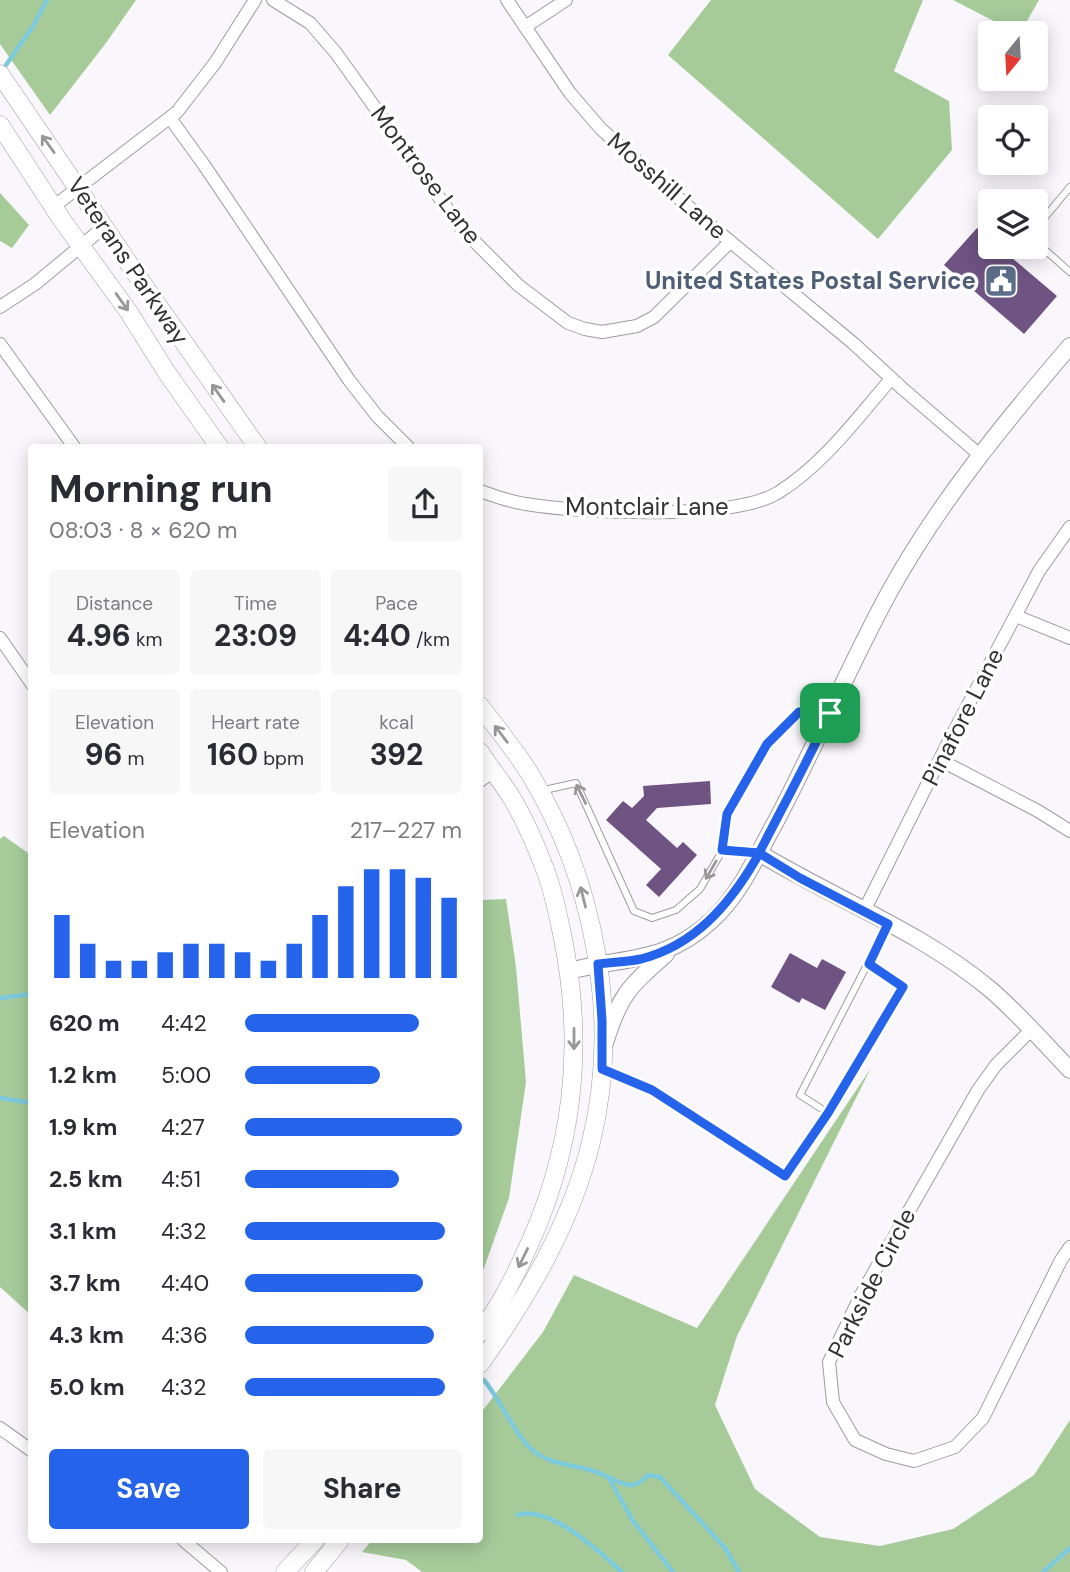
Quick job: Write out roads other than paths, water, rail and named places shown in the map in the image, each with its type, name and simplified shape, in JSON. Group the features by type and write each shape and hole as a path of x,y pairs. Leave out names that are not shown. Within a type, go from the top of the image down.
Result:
{"main road":[{"name":"Veterans Parkway","path":"0,74 255,444"},
{"name":"Veterans Parkway","path":"0,125 217,444"},
{"path":"483,710 516,754 539,791 573,863 598,964 602,1003 602,1061 595,1124 571,1204 543,1266 523,1301 483,1359"},
{"path":"483,1328 505,1295 550,1196 561,1158 572,1089 574,1057 569,971 555,900 546,871 513,799 486,776"},
{"path":"285,1572 312,1543"},
{"path":"314,1572 338,1543"}],"street":[{"path":"53,206 170,118 190,98 255,0"},
{"name":"Montrose Lane","path":"273,0 310,23 336,53 461,228 518,285 568,323 585,330 602,332 637,326 654,317 730,242"},
{"name":"Mosshill Lane","path":"508,0 570,93 601,129 730,242 853,343 981,456"},
{"path":"526,27 566,0"},
{"path":"170,118 356,389 377,416 405,444"},
{"path":"0,307 35,284 104,227"},
{"path":"0,344 72,444"},
{"path":"602,1061 614,1013 625,993 676,946 711,920 743,882 812,752 851,664 891,588 936,515 1070,346"},
{"name":"Montclair Lane","path":"483,492 522,504 568,509 661,511 742,506 778,493 819,460 891,379"},
{"name":"Pinafore Lane","path":"863,911 1016,616 1040,572 1070,527"},
{"path":"1016,616 1070,638"},
{"path":"0,638 28,678"},
{"path":"940,760 1038,811 1070,831"},
{"path":"759,853 888,924 969,974 991,990 1070,1070"},
{"path":"569,971 639,959 676,946"},
{"name":"Parkside Circle","path":"1031,1030 996,1065 978,1090 861,1294 829,1363 833,1402 855,1440 886,1454 914,1461 955,1447 983,1418 1070,1247"},
{"path":"0,1428 28,1448"},
{"path":"187,1543 221,1572"}],"lane":[{"path":"1048,214 1070,187"},
{"path":"1048,252 1070,270"},
{"path":"539,791 576,783 634,911 652,918 676,910 700,889 722,850 727,814 767,744 799,712 830,713"},
{"path":"722,850 759,853"},
{"path":"828,1113 800,1095 888,924"},
{"path":"602,1061 785,1176 828,1113 903,987 869,964"}],"waterway":[{"path":"6,65 47,0"},
{"path":"0,998 28,994"},
{"path":"0,1098 28,1102"},
{"path":"484,1380 523,1440 536,1453 629,1485 637,1484 648,1475 660,1477 725,1548 739,1572"},
{"path":"609,1478 633,1521 673,1572"},
{"path":"518,1515 531,1514 559,1523 574,1532 622,1572"},
{"path":"1043,1572 1070,1548"}],"place":[{"name":"United States Postal Service","path":"1001,281"}]}
